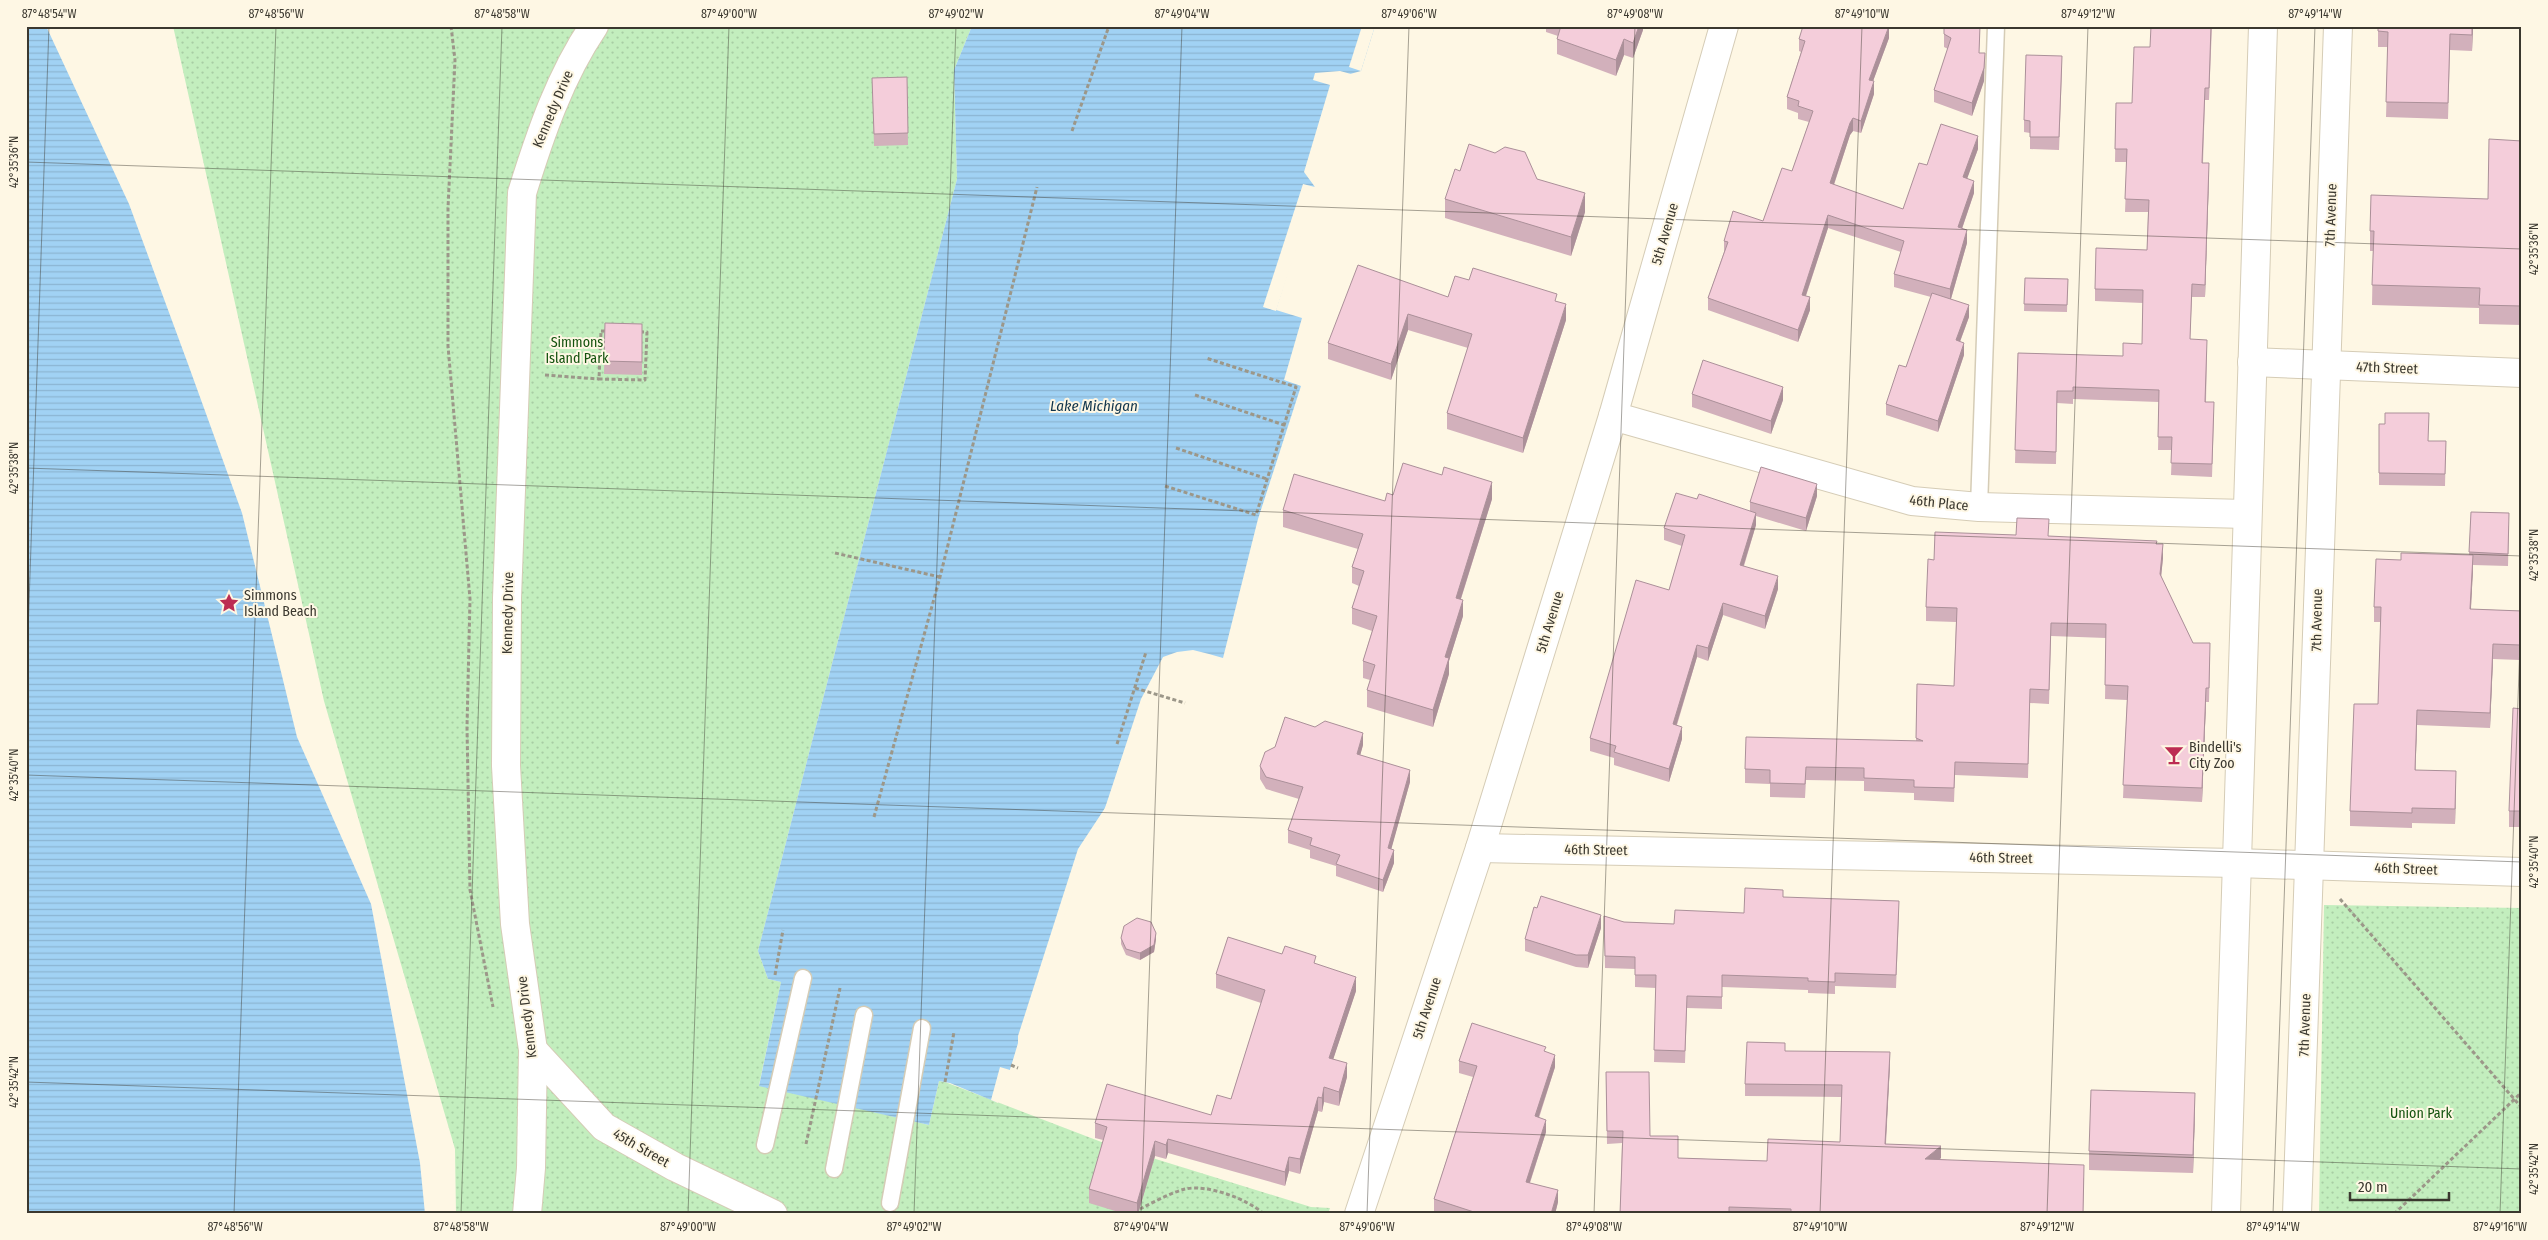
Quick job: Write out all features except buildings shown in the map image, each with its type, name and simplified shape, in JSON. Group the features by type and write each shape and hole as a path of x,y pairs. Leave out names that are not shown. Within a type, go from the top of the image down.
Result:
{"street":[{"name":"Kennedy Drive","path":"527,1214 531,1168 533,1050 515,924 506,766 507,598 522,193 540,133 580,46 594,26"},
{"name":"5th Avenue","path":"1359,1214 1480,848 1613,416 1724,26"},
{"path":"2226,1214 2246,514 2263,26"},
{"name":"7th Avenue","path":"2297,1214 2311,866 2325,366 2338,26"},
{"name":"47th Street","path":"2252,362 2522,373"},
{"name":"46th Place","path":"1613,416 1912,501 1979,507 2246,514"},
{"name":"46th Street","path":"1480,848 2236,863 2522,872"},
{"name":"45th Street","path":"533,1050 604,1127 675,1166 773,1214"}],"lane":[{"path":"1979,507 1996,26"},
{"path":"765,1145 803,978"},
{"path":"834,1169 864,1015"},
{"path":"890,1203 922,1028"}],"path":[{"path":"451,26 455,60 448,208 448,346 470,599 467,727 470,890 494,1012"},
{"path":"1072,131 1109,26"},
{"path":"874,817 940,577 1037,187"},
{"path":"516,373 599,379 646,380 647,332 601,331 599,379"},
{"path":"1165,486 1256,515 1296,387 1206,358"},
{"path":"1195,395 1284,425"},
{"path":"1176,448 1267,479"},
{"path":"835,553 888,567 940,577"},
{"path":"1117,744 1146,652"},
{"path":"1135,688 1185,703"},
{"path":"2311,866 2522,1108"},
{"path":"774,980 783,930"},
{"path":"806,1144 840,988"},
{"path":"945,1082 954,1032"},
{"path":"1011,1065 1018,1068"},
{"path":"2394,1214 2522,1092"},
{"path":"1140,1209 1186,1189 1202,1189 1239,1198 1264,1214"}],"green space":[{"name":"Simmons Island Park","path":"173,26 972,26 954,70 957,179 758,951 768,979 781,982 759,1085 929,1125 939,1081 945,1082 1104,1143 1311,1207 1330,1208 1328,1214 456,1214 455,1149 324,701"},
{"name":"Union Park","path":"2324,905 2522,908 2522,1214 2319,1214"}],"water":[{"path":"26,26 46,26 129,204 242,513 297,737 371,904 420,1163 425,1214 26,1214"},
{"name":"Lake Michigan","path":"972,26 1375,26 1361,71 1350,74 1276,310 1302,318 1284,380 1301,386 1258,519 1223,658 1209,654 1205,660 1186,663 1163,673 1132,750 1080,862 1010,1070 996,1102 950,1083 939,1081 929,1125 759,1086 781,982 768,979 758,951 957,179 954,70"}],"pier":[{"path":"1362,26 1375,26 1361,71 1349,67"},
{"path":"1340,71 1351,74 1276,311 1263,307 1303,184 1315,187 1304,172 1330,85 1313,80 1315,73"},
{"path":"1193,650 1209,654 1209,658 1205,662 1186,665 1165,675 1113,807 1082,863 1012,1071 998,1103 991,1100 1000,1067 1010,1070 1018,1043 1018,1036 1078,849 1105,808 1141,699 1163,657 1177,652"}],"place":[{"name":"Simmons Island Beach","path":"229,603"},
{"name":"Bindelli's City Zoo","path":"2174,755"}]}
